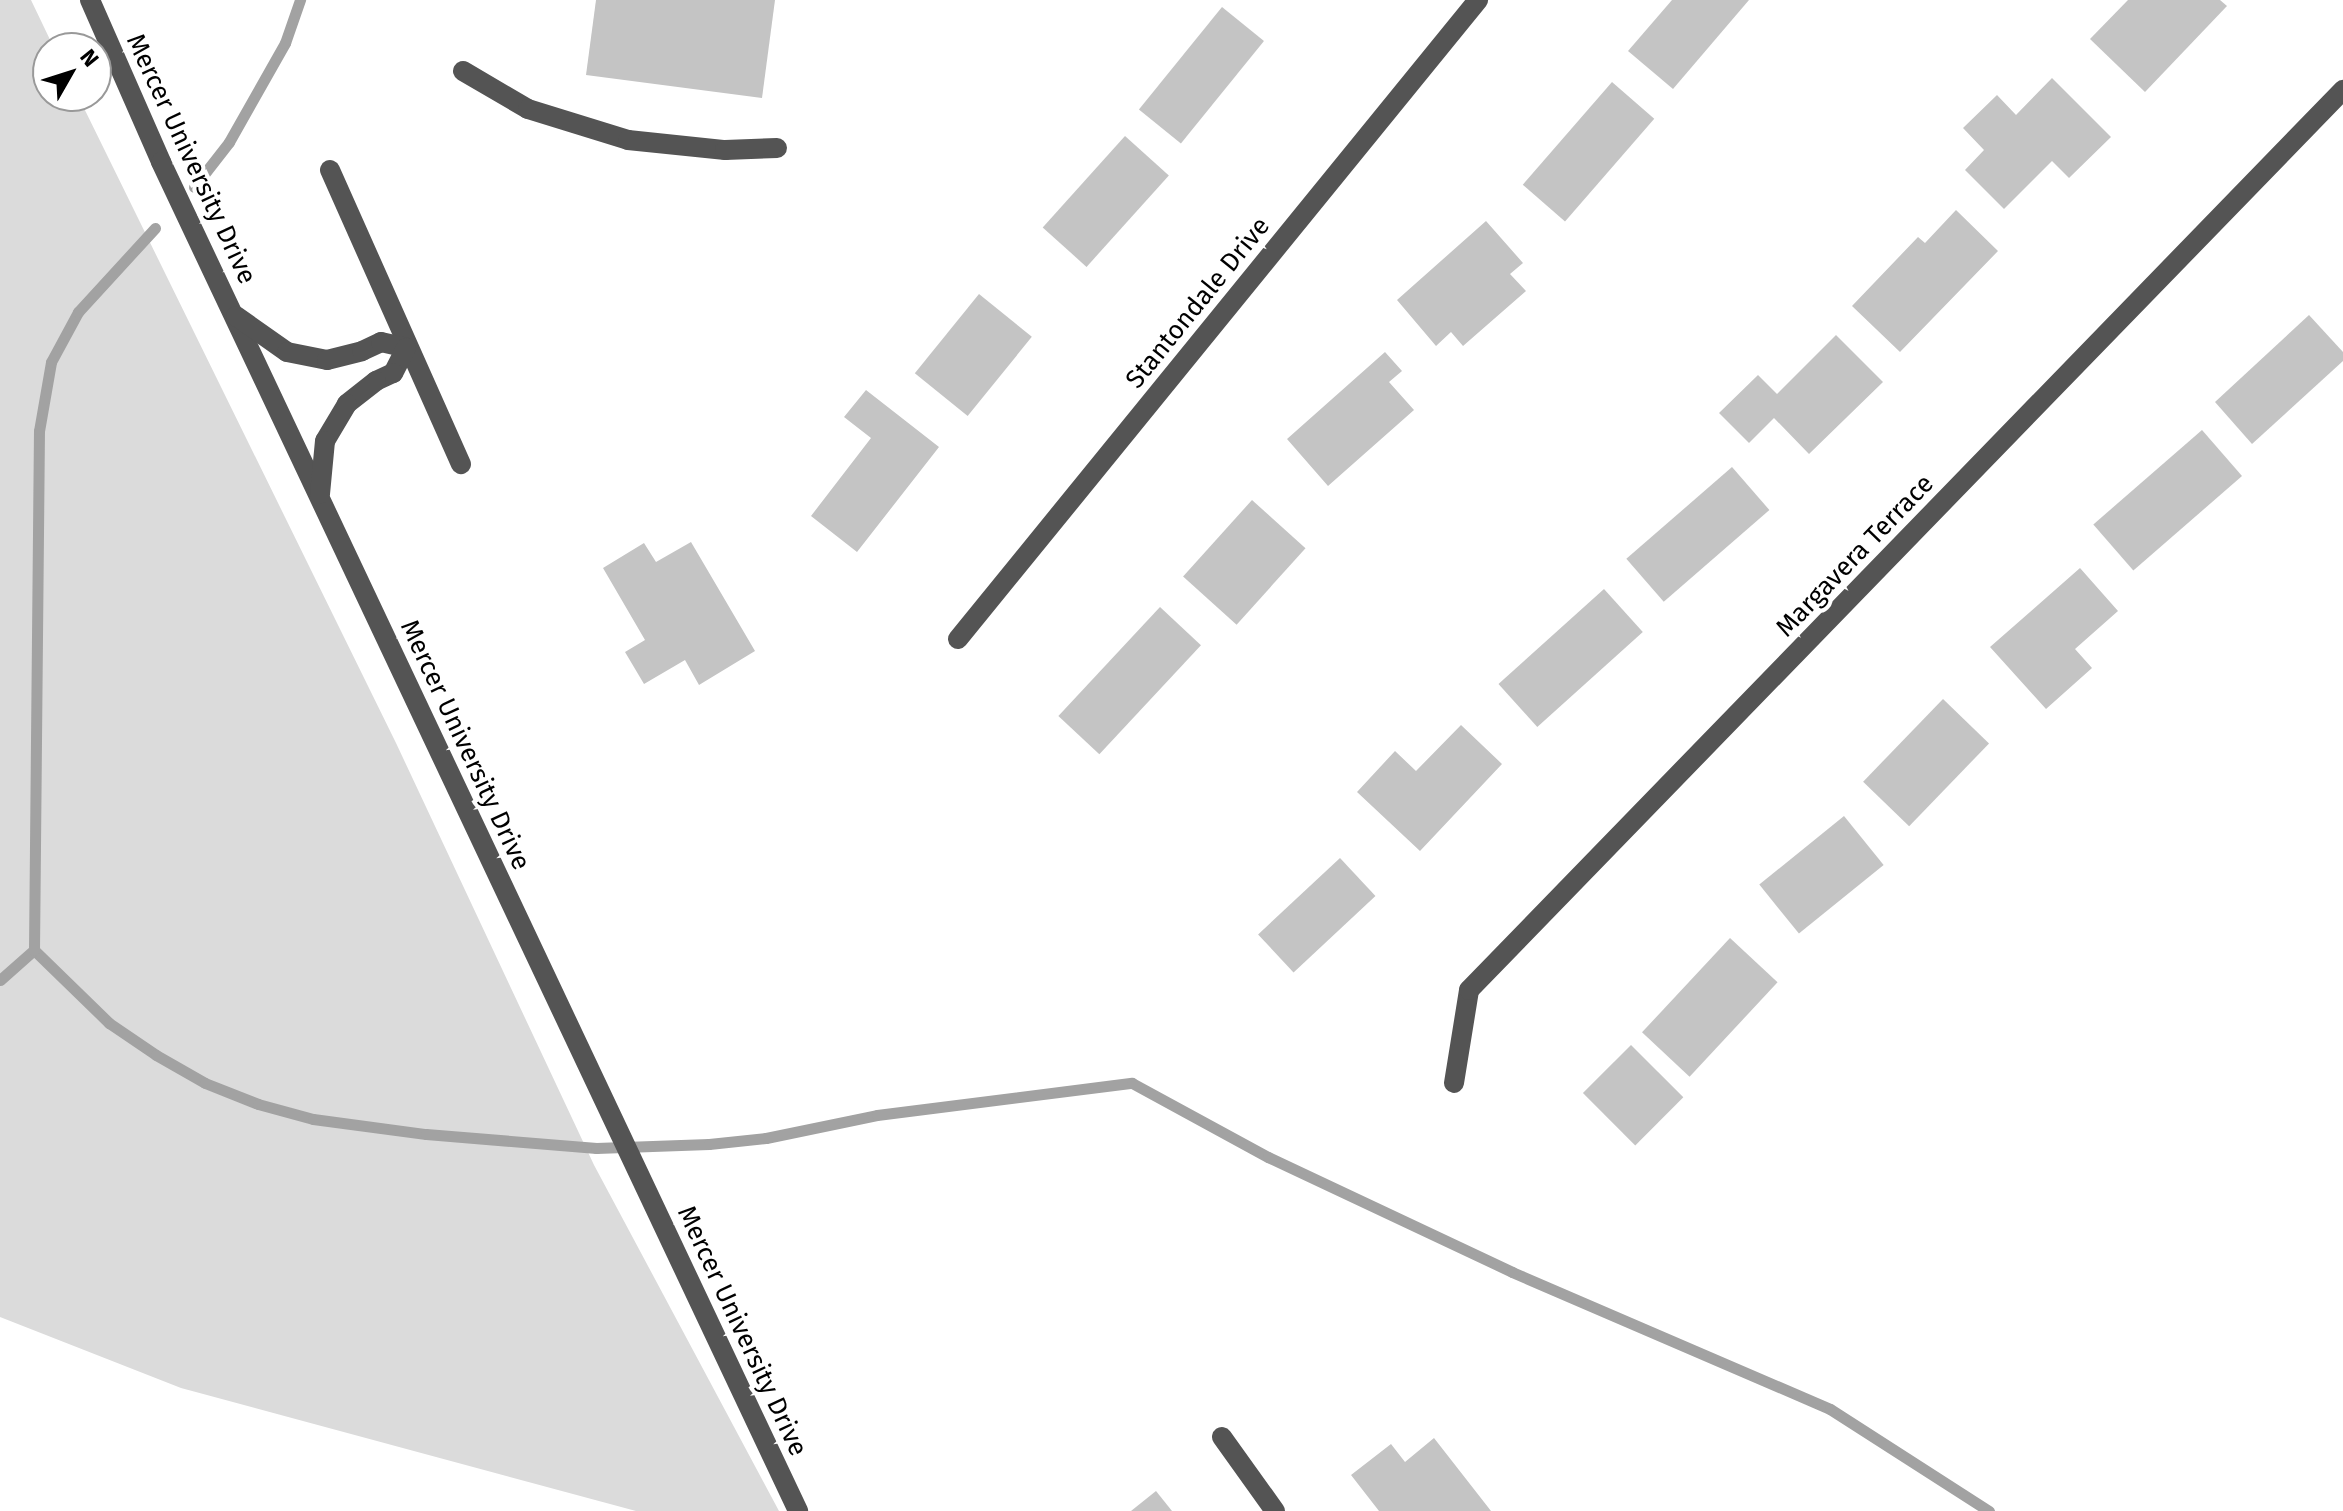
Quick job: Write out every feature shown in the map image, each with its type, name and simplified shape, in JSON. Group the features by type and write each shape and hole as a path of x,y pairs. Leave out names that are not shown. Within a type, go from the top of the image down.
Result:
{"street":[{"name":"Mercer University Drive","path":"90,0 232,313 798,1511"},
{"name":"Stantondale Drive","path":"958,639 1478,0"},
{"path":"463,71 528,109 628,140 725,150 777,148"},
{"name":"Margavera Terrace","path":"1454,1083 1469,990 2343,90"},
{"path":"330,170 406,348 461,464"},
{"path":"232,313 287,352 327,360 362,351 381,342 406,348"},
{"path":"319,497 325,441 347,404 376,381 393,373 406,348"},
{"path":"1222,1437 1275,1511"}],"shaded area":[{"path":"0,0 31,0 46,32 32,32 32,112 86,112 396,743 594,1165 779,1511 636,1511 181,1388 0,1317"}],"building":[{"path":"596,0 775,0 762,98 586,75"},
{"path":"1672,0 1749,0 1673,89 1628,51"},
{"path":"2128,0 2220,0 2227,6 2145,92 2090,39"},
{"path":"1222,7 1264,41 1181,144 1139,110"},
{"path":"2052,78 2111,137 2069,178 2052,161 2004,209 1965,170 1984,150 1963,128 1997,95 2016,115"},
{"path":"1612,82 1654,119 1565,221 1523,185"},
{"path":"1125,136 1169,175 1087,267 1043,227"},
{"path":"1956,210 1998,251 1900,352 1852,306 1918,237 1925,243"},
{"path":"1486,221 1523,263 1510,274 1526,291 1463,346 1451,332 1436,346 1397,300"},
{"path":"979,294 1032,337 968,416 915,373"},
{"path":"2309,315 2343,352 2343,361 2252,444 2215,402"},
{"path":"1836,335 1883,382 1809,454 1774,418 1749,443 1719,413 1758,375 1777,394"},
{"path":"1385,352 1402,371 1389,382 1414,410 1328,486 1287,439"},
{"path":"866,390 939,447 857,552 811,516 871,438 844,417"},
{"path":"2202,430 2242,476 2133,571 2093,524"},
{"path":"1732,467 1769,510 1664,602 1626,559"},
{"path":"1252,500 1306,548 1237,625 1183,577"},
{"path":"691,542 755,651 699,685 685,660 644,684 625,652 645,640 603,568 644,543 656,562"},
{"path":"2080,568 2118,611 2075,649 2092,668 2046,709 1990,647"},
{"path":"1604,589 1643,632 1537,727 1498,684"},
{"path":"1160,607 1201,645 1099,754 1058,716"},
{"path":"1943,699 1989,743 1909,826 1863,782"},
{"path":"1461,725 1502,764 1420,851 1357,792 1395,751 1416,771"},
{"path":"1844,816 1884,865 1799,934 1759,885"},
{"path":"1340,858 1375,896 1294,972 1258,934"},
{"path":"1730,938 1778,982 1690,1077 1642,1032"},
{"path":"1631,1045 1683,1097 1635,1145 1583,1093"},
{"path":"1434,1438 1491,1511 1379,1511 1351,1475 1391,1444 1405,1462"},
{"path":"1156,1491 1172,1511 1131,1511"}],"waterway":[{"path":"194,187 229,142 285,43 300,0"},
{"path":"0,980 34,950 39,431 51,362 78,312 155,228"},
{"path":"34,950 109,1023 205,1083 258,1104 313,1119 426,1134 596,1148 709,1144 766,1138 877,1115 1132,1083 1268,1157 1512,1272 1830,1409 1989,1511"}]}
